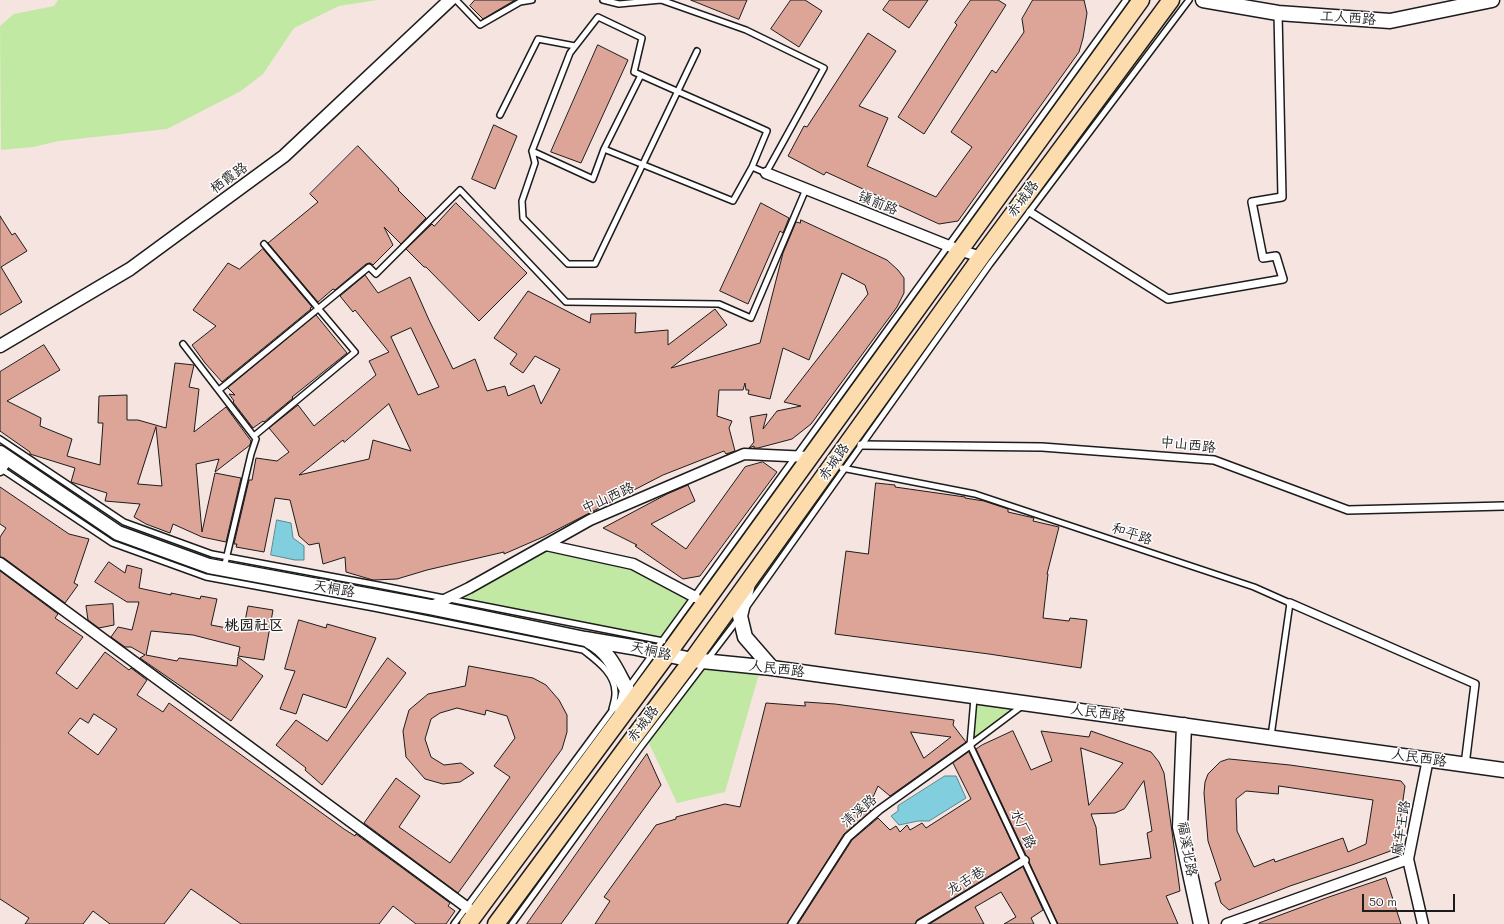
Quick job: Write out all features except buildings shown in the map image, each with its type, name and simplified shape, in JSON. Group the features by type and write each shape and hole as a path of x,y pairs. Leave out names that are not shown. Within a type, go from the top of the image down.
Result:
{"main road":[{"name":"赤城路","path":"470,915 616,715 661,649 953,248 1141,0"},
{"name":"赤城路","path":"496,924 626,747 699,661 749,580 980,257 1171,0"},
{"name":"工人西路","path":"1203,0 1278,13 1390,21 1492,0"},
{"name":"天桐路","path":"2,464 118,532 209,566 430,607 585,639 632,647 661,649 699,661"},
{"path":"749,580 740,616 745,637 772,668"},
{"path":"585,639 596,644 610,658 627,690 616,715"},
{"name":"人民西路","path":"699,661 772,668 1504,770"},
{"name":"福溪北路","path":"1184,725 1180,826 1201,924"}],"street":[{"name":"栖霞路","path":"0,346 130,268 284,156 450,0"},
{"path":"1030,212 1168,299 1283,279 1276,256 1262,258 1252,202 1282,197 1278,13"},
{"name":"镇前路","path":"766,173 953,248 980,257"},
{"name":"中山西路","path":"861,445 1042,447 1214,460 1348,510 1504,506"},
{"name":"中山西路","path":"430,607 449,599 590,520 744,454 803,456"},
{"path":"546,545 634,564 695,597"},
{"path":"0,563 470,915"},
{"path":"1290,603 1475,684 1465,765"},
{"name":"清溪路","path":"792,924 848,837 879,810 970,745"},
{"name":"麻车王路","path":"1423,924 1408,859 1428,759"},
{"path":"1227,924 1408,859"},
{"name":"龙舌巷","path":"920,924 1025,860"}],"lane":[{"path":"456,0 480,25 520,2 532,0"},
{"path":"603,0 619,4 661,0 746,30 824,68 766,173 752,167"},
{"path":"953,248 1126,0"},
{"path":"512,924 644,744 699,661 740,616 990,264 1189,0"},
{"path":"604,149 643,165 733,201 752,167 767,131 678,91 634,72 642,38 598,17 570,53 532,151 535,163 522,201 524,218 568,264 595,264 643,165 678,91 697,51"},
{"path":"500,115 538,39 575,46"},
{"path":"532,151 593,179 604,149 641,75"},
{"path":"218,390 369,267 376,274 460,190 566,302 719,304 751,318 806,189"},
{"path":"254,436 355,352 264,244"},
{"path":"183,344 256,439 251,454 224,568"},
{"path":"0,439 124,522 212,554 449,599 661,649"},
{"path":"627,690 661,649 695,597 803,456"},
{"path":"2,464 112,543 206,577 374,608 583,650 599,662 610,676 615,693 616,715"},
{"name":"和平路","path":"831,466 975,494 1254,587 1290,603"},
{"path":"1271,738 1290,603"},
{"path":"970,745 974,696"},
{"path":"970,745 1026,703"},
{"name":"水厂路","path":"970,745 1054,924"},
{"path":"454,924 470,915"}],"green space":[{"path":"58,0 377,0 339,6 294,28 263,74 241,91 167,129 59,141 33,147 1,150 0,26 14,14 54,6"},
{"path":"546,545 633,564 695,597 663,641 449,599"},
{"path":"706,662 761,667 725,792 677,803 647,739"},
{"path":"974,696 1026,703 970,745"}],"water":[{"path":"277,520 291,523 293,538 304,546 304,560 295,560 271,555"},
{"path":"945,776 956,776 966,798 929,821 918,821 899,825 891,816 898,811 898,806"}],"district":[{"name":"桃园社区","path":"254,625"}]}
